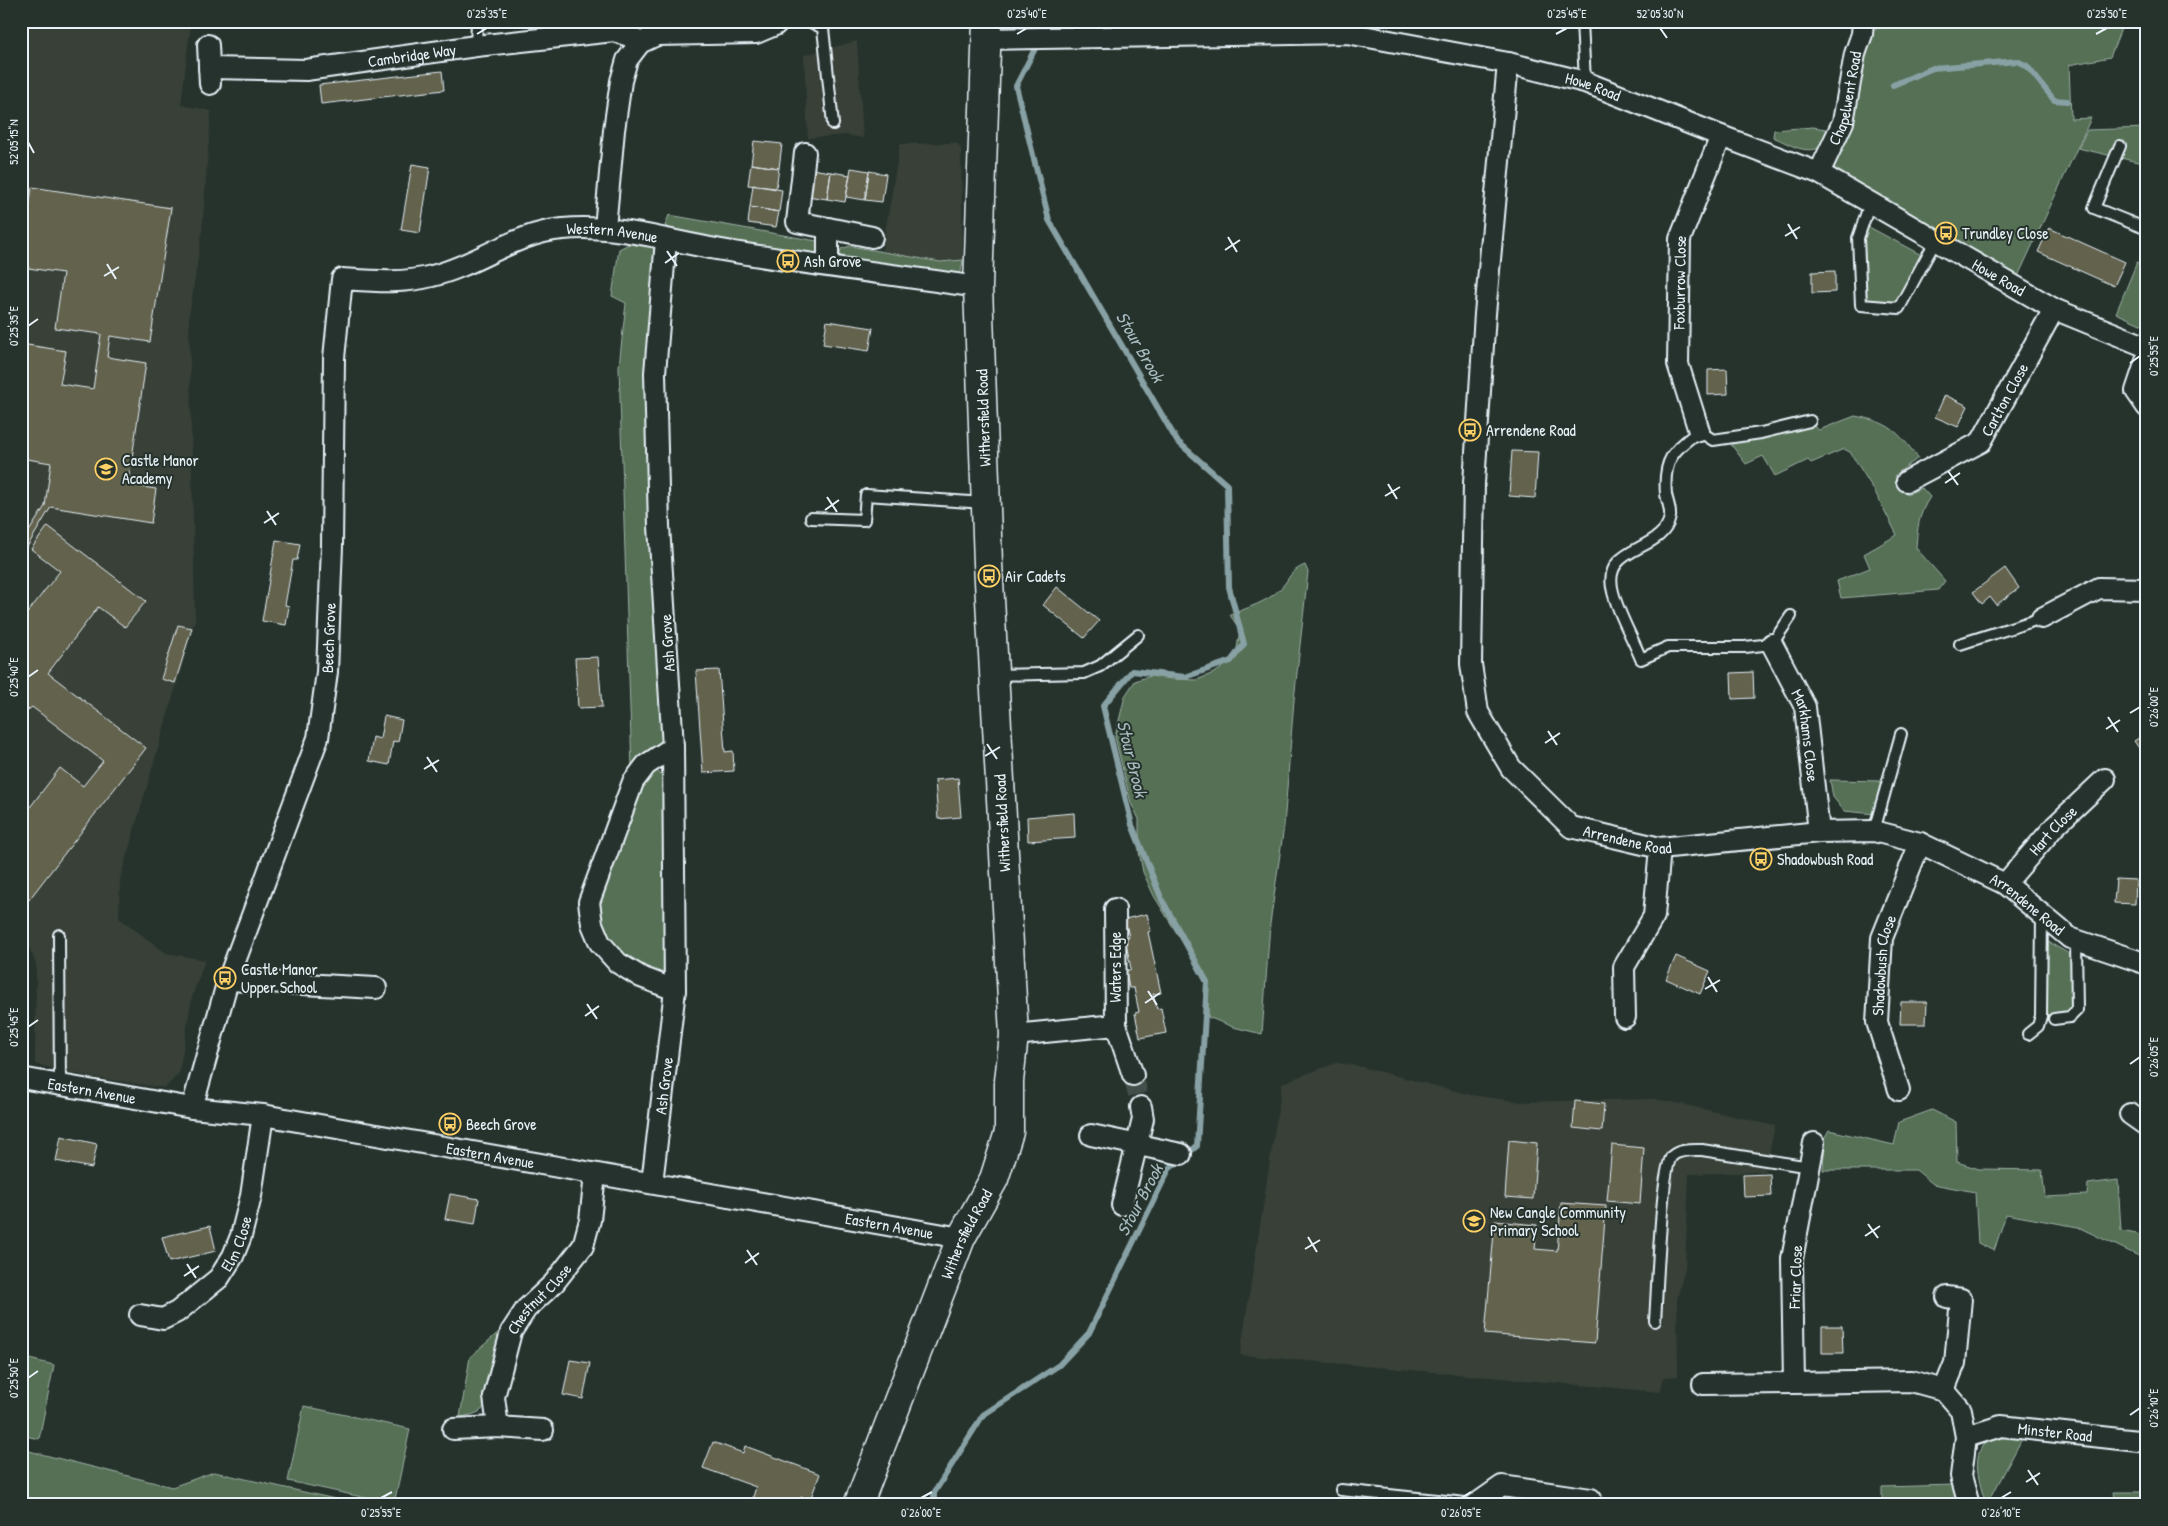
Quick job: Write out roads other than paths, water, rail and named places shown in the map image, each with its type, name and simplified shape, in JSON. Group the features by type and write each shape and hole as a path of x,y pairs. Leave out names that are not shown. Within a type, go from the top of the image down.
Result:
{"street":[{"path":"605,228 614,130 621,81 627,60 640,43 657,35 756,32 775,25 779,21"},
{"name":"Chapelwent Road","path":"1819,173 1843,122 1855,54 1862,34 1863,21"},
{"name":"Howe Road","path":"986,30 1018,38 1346,33 1508,63 1585,82 1819,173 2054,309 2147,347"},
{"name":"Withersfield Road","path":"858,1505 961,1238 994,1179 1009,1132 1009,1081 1014,1035 994,674 978,287 985,112 986,30"},
{"name":"Cambridge Way","path":"208,45 209,76 306,70 476,46 614,31 629,36 640,43"},
{"name":"Arrendene Road","path":"1508,63 1484,314 1474,483 1471,664 1478,712 1511,768 1571,827 1660,848 1819,832 1874,832 1920,843 2005,884 2070,938 2147,964"},
{"name":"Foxburrow Close","path":"1698,431 1678,364 1680,239 1721,136"},
{"path":"805,153 797,222 872,237"},
{"name":"Western Avenue","path":"342,279 388,282 432,276 478,259 536,232 564,228 605,228 666,240 978,287"},
{"path":"828,228 828,265"},
{"name":"Ash Grove","path":"652,1183 675,990 673,746 659,526 655,373 666,240"},
{"name":"Beech Grove","path":"192,1108 228,980 318,738 327,672 332,546 334,358 342,279"},
{"name":"Carlton Close","path":"1907,481 1981,442 2054,309"},
{"path":"2147,358 2136,391 2147,407"},
{"path":"2042,618 2100,588 2147,589"},
{"name":"Markhams Close","path":"1772,644 1805,707 1819,832"},
{"path":"673,746 646,765 632,782 589,902 592,924 600,943 618,963 641,977 675,990"},
{"name":"Hart Close","path":"2005,884 2055,826 2105,779"},
{"name":"Shadowbush Close","path":"1899,1090 1877,1022 1882,938 1920,843"},
{"path":"1625,1017 1624,967 1654,916 1660,848"},
{"name":"Waters Edge","path":"1115,909 1116,1025 1133,1075"},
{"path":"228,980 376,988"},
{"name":"Waters Edge","path":"1014,1035 1116,1025"},
{"name":"Eastern Avenue","path":"21,1078 192,1108 263,1115 961,1238"},
{"path":"1122,1205 1138,1146 1143,1119 1141,1106"},
{"path":"2130,1114 2147,1126"},
{"name":"Elm Close","path":"140,1315 163,1319 177,1312 219,1278 233,1256 241,1236 251,1196 263,1115"},
{"path":"1091,1135 1181,1154"},
{"name":"Friar Close","path":"1794,1383 1792,1259 1814,1143"},
{"name":"Chestnut Close","path":"498,1426 494,1397 511,1332 526,1309 554,1283 583,1246 590,1220 595,1174"},
{"path":"1944,1390 1955,1363 1961,1299 1947,1297"},
{"path":"1703,1384 1911,1380 1944,1390 1961,1410 1966,1437 1962,1476 1969,1505"},
{"path":"453,1429 498,1426 543,1430"},
{"name":"Minster Road","path":"1966,1437 2000,1426 2147,1442"},
{"path":"1475,1504 1502,1486 1591,1499"}],"lane":[{"path":"476,46 477,21"},
{"path":"808,21 823,28 834,124"},
{"path":"1582,21 1585,82"},
{"path":"2120,146 2094,208 2147,229"},
{"path":"1870,203 1858,238 1861,305 1899,308 1936,240"},
{"path":"1791,616 1772,644 1745,647 1668,647 1641,659 1613,592 1611,578 1615,566 1626,553 1656,539 1665,530 1670,515 1666,494 1666,465 1675,449 1698,431 1713,440 1761,433 1810,421"},
{"path":"811,518 864,520 866,495 986,503"},
{"path":"1960,644 2042,618"},
{"path":"994,674 1084,673 1100,666 1138,634"},
{"path":"1874,832 1901,734"},
{"path":"2028,1034 2038,1026 2041,1016 2042,916"},
{"path":"59,935 60,1085"},
{"path":"2054,1019 2070,1017 2077,1010 2076,940"},
{"path":"1655,1320 1665,1186 1669,1161 1672,1155 1685,1150 1702,1150 1810,1167"},
{"path":"1341,1490 1475,1504"}],"waterway":[{"name":"Stour Brook","path":"934,1505 934,1493 983,1415 1059,1365 1089,1333 1169,1169 1197,1146 1207,982 1162,900 1132,825 1103,706 1132,671 1185,677 1231,661 1244,644 1229,587 1227,485 1177,441 1049,220 1016,86 1049,21"},
{"path":"1893,85 1933,68 2017,61 2027,66 2054,100 2067,101"}],"tunnel":[{"path":"1133,1075 1141,1107"}],"place":[{"name":"Trundley Close","path":"1946,233"},
{"name":"Ash Grove","path":"788,261"},
{"name":"Arrendene Road","path":"1470,430"},
{"name":"Castle Manor Academy","path":"106,469"},
{"name":"Air Cadets","path":"989,576"},
{"name":"Shadowbush Road","path":"1761,859"},
{"name":"Castle Manor Upper School","path":"225,978"},
{"name":"Beech Grove","path":"450,1124"},
{"name":"New Cangle Community Primary School","path":"1474,1221"}]}
